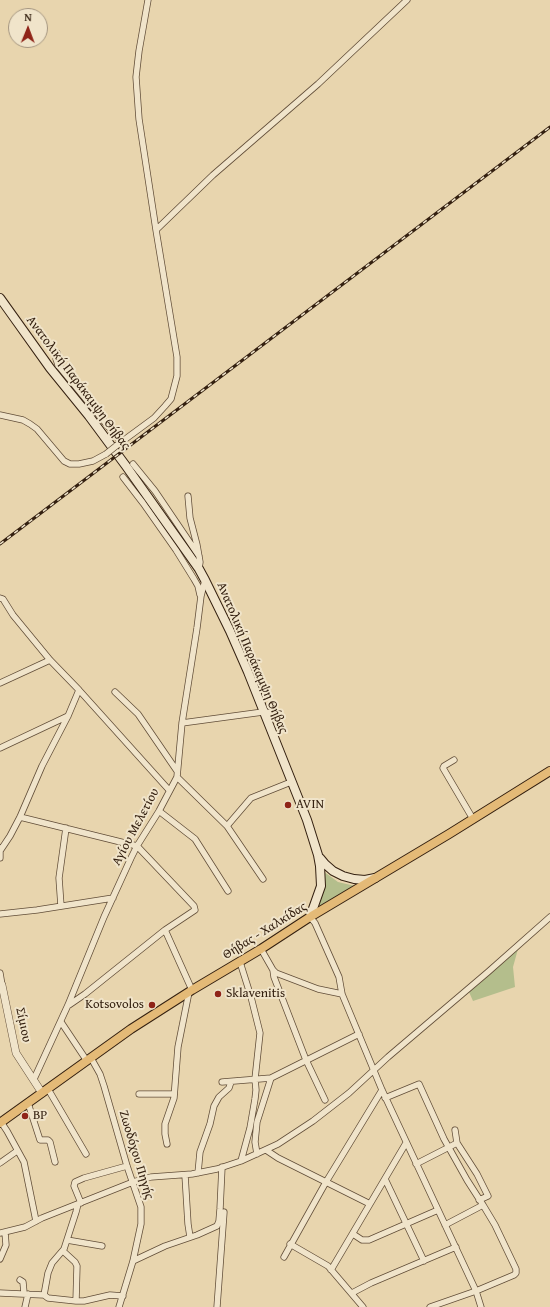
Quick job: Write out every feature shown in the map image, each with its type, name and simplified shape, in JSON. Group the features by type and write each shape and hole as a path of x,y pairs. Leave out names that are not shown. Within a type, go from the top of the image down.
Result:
{"main road":[{"name":"Ανατολική Παράκαμψη Θήβας","path":"0,298 50,368 89,416 121,460 199,569 205,580 230,631 307,820 318,855 320,866 320,886 310,917"},
{"name":"Θήβας - Χαλκίδας","path":"0,1123 131,1029 190,991 240,962 310,917 550,771"},
{"path":"318,855 329,868 343,876 365,880 376,878"}],"street":[{"path":"0,415 30,424 37,429 64,461 70,464 79,464 93,461 106,454 154,418 171,399 177,376 177,357 139,118 136,77 148,0"},
{"path":"156,230 213,175 318,84 407,0"},
{"path":"57,353 56,359 58,365 119,444"},
{"path":"133,464 155,491 199,556"},
{"path":"123,477 176,550 198,586 201,596"},
{"path":"188,496 190,518 200,562 199,569"},
{"name":"Αγίου Μελετίου","path":"34,1078 68,1005 104,917 137,846 159,810 177,774 182,723 198,628 201,596 205,580"},
{"path":"0,598 3,599 13,615 50,660 169,790"},
{"path":"0,684 50,660"},
{"path":"0,852 20,817 42,766 68,716 79,690"},
{"path":"115,692 138,714 177,774 227,826 263,879"},
{"path":"182,723 263,712 276,713"},
{"path":"0,748 68,716"},
{"path":"454,760 443,768 473,819"},
{"path":"227,826 251,798 292,782"},
{"path":"159,810 195,839 228,891"},
{"path":"20,817 137,846 194,906 195,910 193,912 166,930 85,994 68,1005"},
{"path":"61,906 59,878 66,828"},
{"path":"0,914 37,910 113,898"},
{"path":"310,917 315,923 339,977 342,994 385,1098 476,1290 481,1307"},
{"path":"0,1259 6,1245 3,1233 25,1227 36,1221 132,1182 159,1176 198,1173 223,1167 266,1150 295,1134 349,1093 374,1069 550,917"},
{"path":"166,930 190,991 178,1047 174,1094 165,1124 167,1144"},
{"path":"261,949 276,973 318,989 342,994"},
{"path":"240,962 252,997 260,1032 256,1090 250,1128 240,1161"},
{"path":"273,970 274,977 306,1060 325,1100"},
{"name":"Σίμιου","path":"0,973 1,985 16,1053 34,1078"},
{"name":"Ζωοδόχου Πηγής","path":"60,1022 100,1074 132,1182 139,1197 142,1214 133,1261 124,1296 119,1307"},
{"path":"222,1082 271,1078 359,1034"},
{"path":"34,1078 45,1091 86,1154"},
{"path":"257,1154 255,1142 257,1122 271,1078"},
{"path":"198,1173 200,1152 210,1124 214,1106 219,1096 229,1088 231,1082"},
{"path":"385,1098 419,1084 449,1147 467,1180 495,1225 516,1269 516,1273 514,1275 430,1307"},
{"path":"284,1257 326,1182 382,1090"},
{"path":"139,1094 174,1094"},
{"path":"28,1103 40,1140 48,1140 50,1142 55,1162"},
{"path":"0,1123 22,1158 26,1169 36,1221"},
{"path":"455,1130 458,1143 477,1174 488,1196 479,1200"},
{"path":"332,1270 406,1143"},
{"path":"416,1164 458,1143"},
{"path":"266,1150 278,1158 370,1204"},
{"path":"0,1163 17,1151"},
{"path":"44,1294 48,1273 52,1263 63,1251 79,1204 74,1186 75,1182 84,1178 128,1166"},
{"path":"133,1261 165,1246 217,1226 219,1221 223,1167"},
{"path":"217,1307 223,1233 223,1167"},
{"path":"467,1180 477,1174"},
{"path":"185,1175 190,1237"},
{"path":"385,1179 424,1261"},
{"path":"446,1225 483,1205"},
{"path":"353,1234 362,1240 369,1240 438,1210"},
{"path":"67,1240 102,1246"},
{"path":"290,1244 321,1261 332,1270 352,1292 363,1307"},
{"path":"352,1292 456,1247"},
{"path":"63,1251 75,1262 77,1266 76,1301"},
{"path":"20,1280 23,1282 26,1294 25,1307"},
{"path":"0,1292 44,1294 48,1298 76,1301 110,1296 124,1296"},
{"path":"450,1307 451,1300"}],"green space":[{"path":"323,871 338,882 355,886 316,909"},
{"path":"518,949 513,967 515,987 473,1001 469,992"}],"railway":[{"path":"0,544 550,127"}],"place":[{"name":"AVIN","path":"288,805"},
{"name":"Sklavenitis","path":"218,994"},
{"name":"Kotsovolos","path":"152,1005"},
{"name":"BP","path":"25,1116"}]}
